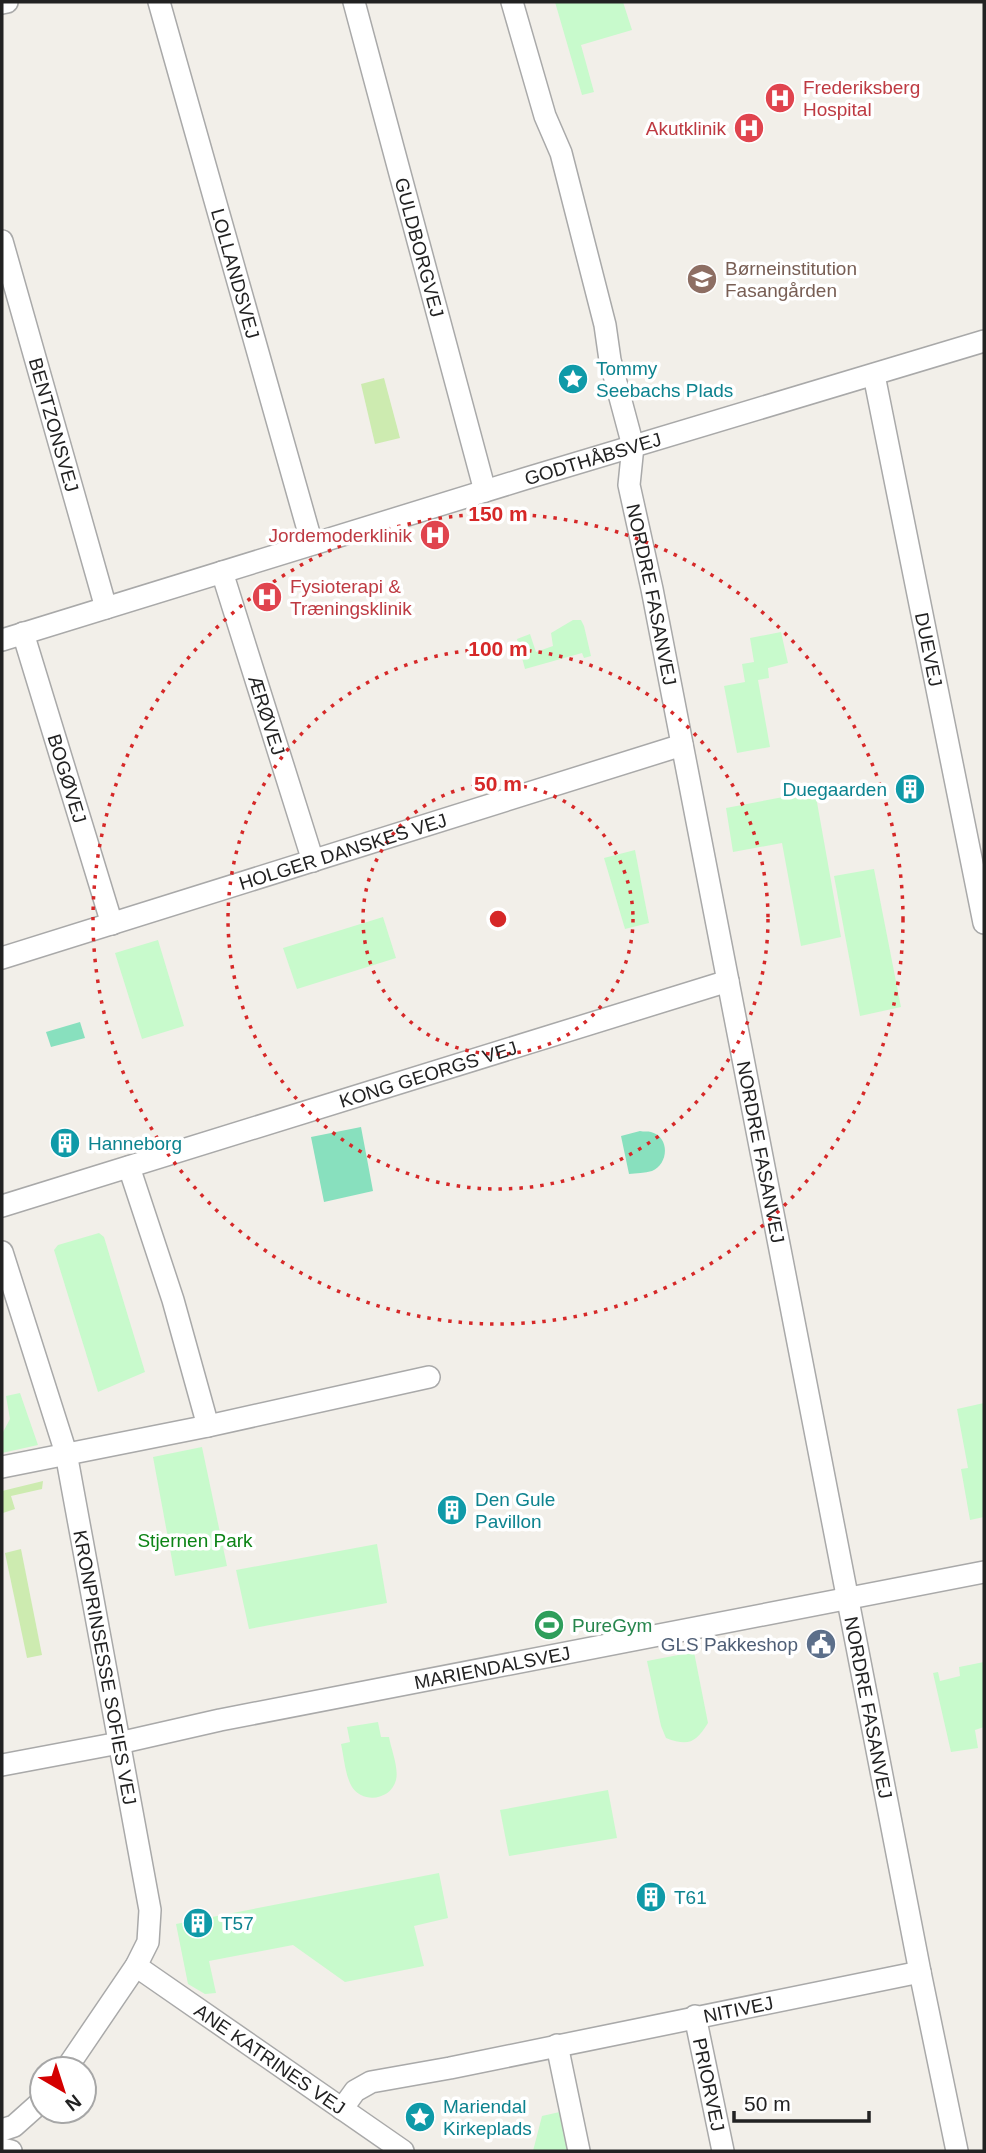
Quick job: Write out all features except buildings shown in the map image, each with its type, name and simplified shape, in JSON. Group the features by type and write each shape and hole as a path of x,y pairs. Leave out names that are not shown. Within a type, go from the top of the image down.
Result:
{"street":[{"path":"2,3 7,2"},
{"name":"LOLLANDSVEJ","path":"159,2 312,544"},
{"name":"GULDBORGVEJ","path":"354,2 485,491"},
{"name":"NORDRE FASANVEJ","path":"512,2 545,116 561,153"},
{"name":"NORDRE FASANVEJ","path":"524,2 556,113 561,153 633,446 629,485 652,589 957,2151"},
{"name":"BENTZONSVEJ","path":"2,241 106,608"},
{"name":"GODTHÅBSVEJ","path":"2,639 984,341"},
{"name":"DUEVEJ","path":"874,375 979,871 984,923"},
{"name":"ÆRØVEJ","path":"222,572 313,861"},
{"name":"BOGØVEJ","path":"23,633 112,924"},
{"name":"HOLGER DANSKES VEJ","path":"2,958 682,745"},
{"name":"KONG GEORGS VEJ","path":"2,1206 728,981"},
{"path":"129,1167 173,1300 208,1426"},
{"name":"KRONPRINSESSE SOFIES VEJ","path":"2,1252 66,1453 150,1910 148,1942 75,2055"},
{"path":"2,1467 208,1426 429,1377"},
{"name":"MARIENDALSVEJ","path":"2,1765 220,1720 984,1572"},
{"name":"ANE KATRINES VEJ","path":"135,1966 402,2151"},
{"name":"NITIVEJ","path":"342,2109 355,2091 371,2082 920,1972"},
{"name":"PRIORVEJ","path":"695,2016 723,2151"},
{"path":"557,2045 579,2151"},
{"path":"2,2130 14,2126 28,2114"},
{"path":"2,2149 11,2151"}],"green space":[{"path":"555,2 623,2 632,30 581,45 594,92 582,95"},
{"path":"384,378 400,438 375,444 361,384"},
{"path":"573,620 581,620 584,626 591,656 584,658 582,653 525,669 517,639 530,634 536,652 553,646 551,633"},
{"path":"781,632 788,663 768,668 769,678 758,680 770,747 737,753 724,686 745,682 742,664 754,662 750,638"},
{"path":"815,791 841,937 801,946 782,843 733,852 726,808"},
{"path":"635,850 649,923 625,929 604,858"},
{"path":"874,869 901,1007 860,1016 834,876"},
{"path":"383,917 396,958 297,989 283,948"},
{"path":"158,940 184,1026 142,1039 115,953"},
{"path":"80,1022 85,1038 51,1047 46,1032"},
{"path":"361,1127 373,1191 324,1202 311,1137"},
{"path":"640,1131 651,1132 662,1139 664,1157 658,1168 652,1171 629,1174 621,1136"},
{"path":"99,1233 104,1237 145,1372 98,1392 54,1250 58,1245"},
{"path":"20,1393 38,1445 2,1453 2,1434 10,1419 6,1396"},
{"path":"984,1403 984,1517 970,1520 961,1469 968,1468 957,1409"},
{"name":"Stjernen Park","path":"202,1447 227,1566 175,1576 153,1457"},
{"path":"43,1481 42,1489 11,1496 15,1509 3,1513 2,1491"},
{"path":"377,1544 387,1603 249,1629 236,1570"},
{"path":"21,1549 42,1655 27,1658 5,1553"},
{"path":"694,1652 708,1723 696,1738 681,1742 666,1738 647,1661"},
{"path":"984,1662 984,1727 975,1730 978,1748 951,1752 933,1673 938,1672 940,1681 960,1676 959,1667"},
{"path":"378,1722 381,1737 389,1737 397,1775 389,1792 369,1798 352,1787 341,1744 350,1742 347,1727"},
{"path":"608,1790 617,1838 509,1856 500,1810"},
{"path":"439,1873 448,1918 414,1926 424,1966 345,1982 293,1945 209,1961 216,1993 205,1994 188,1984 176,1924"},
{"path":"564,2111 571,2151 533,2151 542,2116"}],"place":[{"name":"Frederiksberg Hospital","path":"780,98"},
{"name":"Akutklinik","path":"749,128"},
{"name":"Børneinstitution Fasangården","path":"702,279"},
{"name":"Tommy Seebachs Plads","path":"573,379"},
{"name":"Jordemoderklinik","path":"435,535"},
{"name":"Fysioterapi & Træningsklinik","path":"267,597"},
{"name":"Duegaarden","path":"910,789"},
{"name":"Hanneborg","path":"65,1143"},
{"name":"Den Gule Pavillon","path":"452,1510"},
{"name":"PureGym","path":"549,1625"},
{"name":"GLS Pakkeshop","path":"821,1644"},
{"name":"T61","path":"651,1897"},
{"name":"T57","path":"198,1923"},
{"name":"Mariendal Kirkeplads","path":"420,2117"}]}
